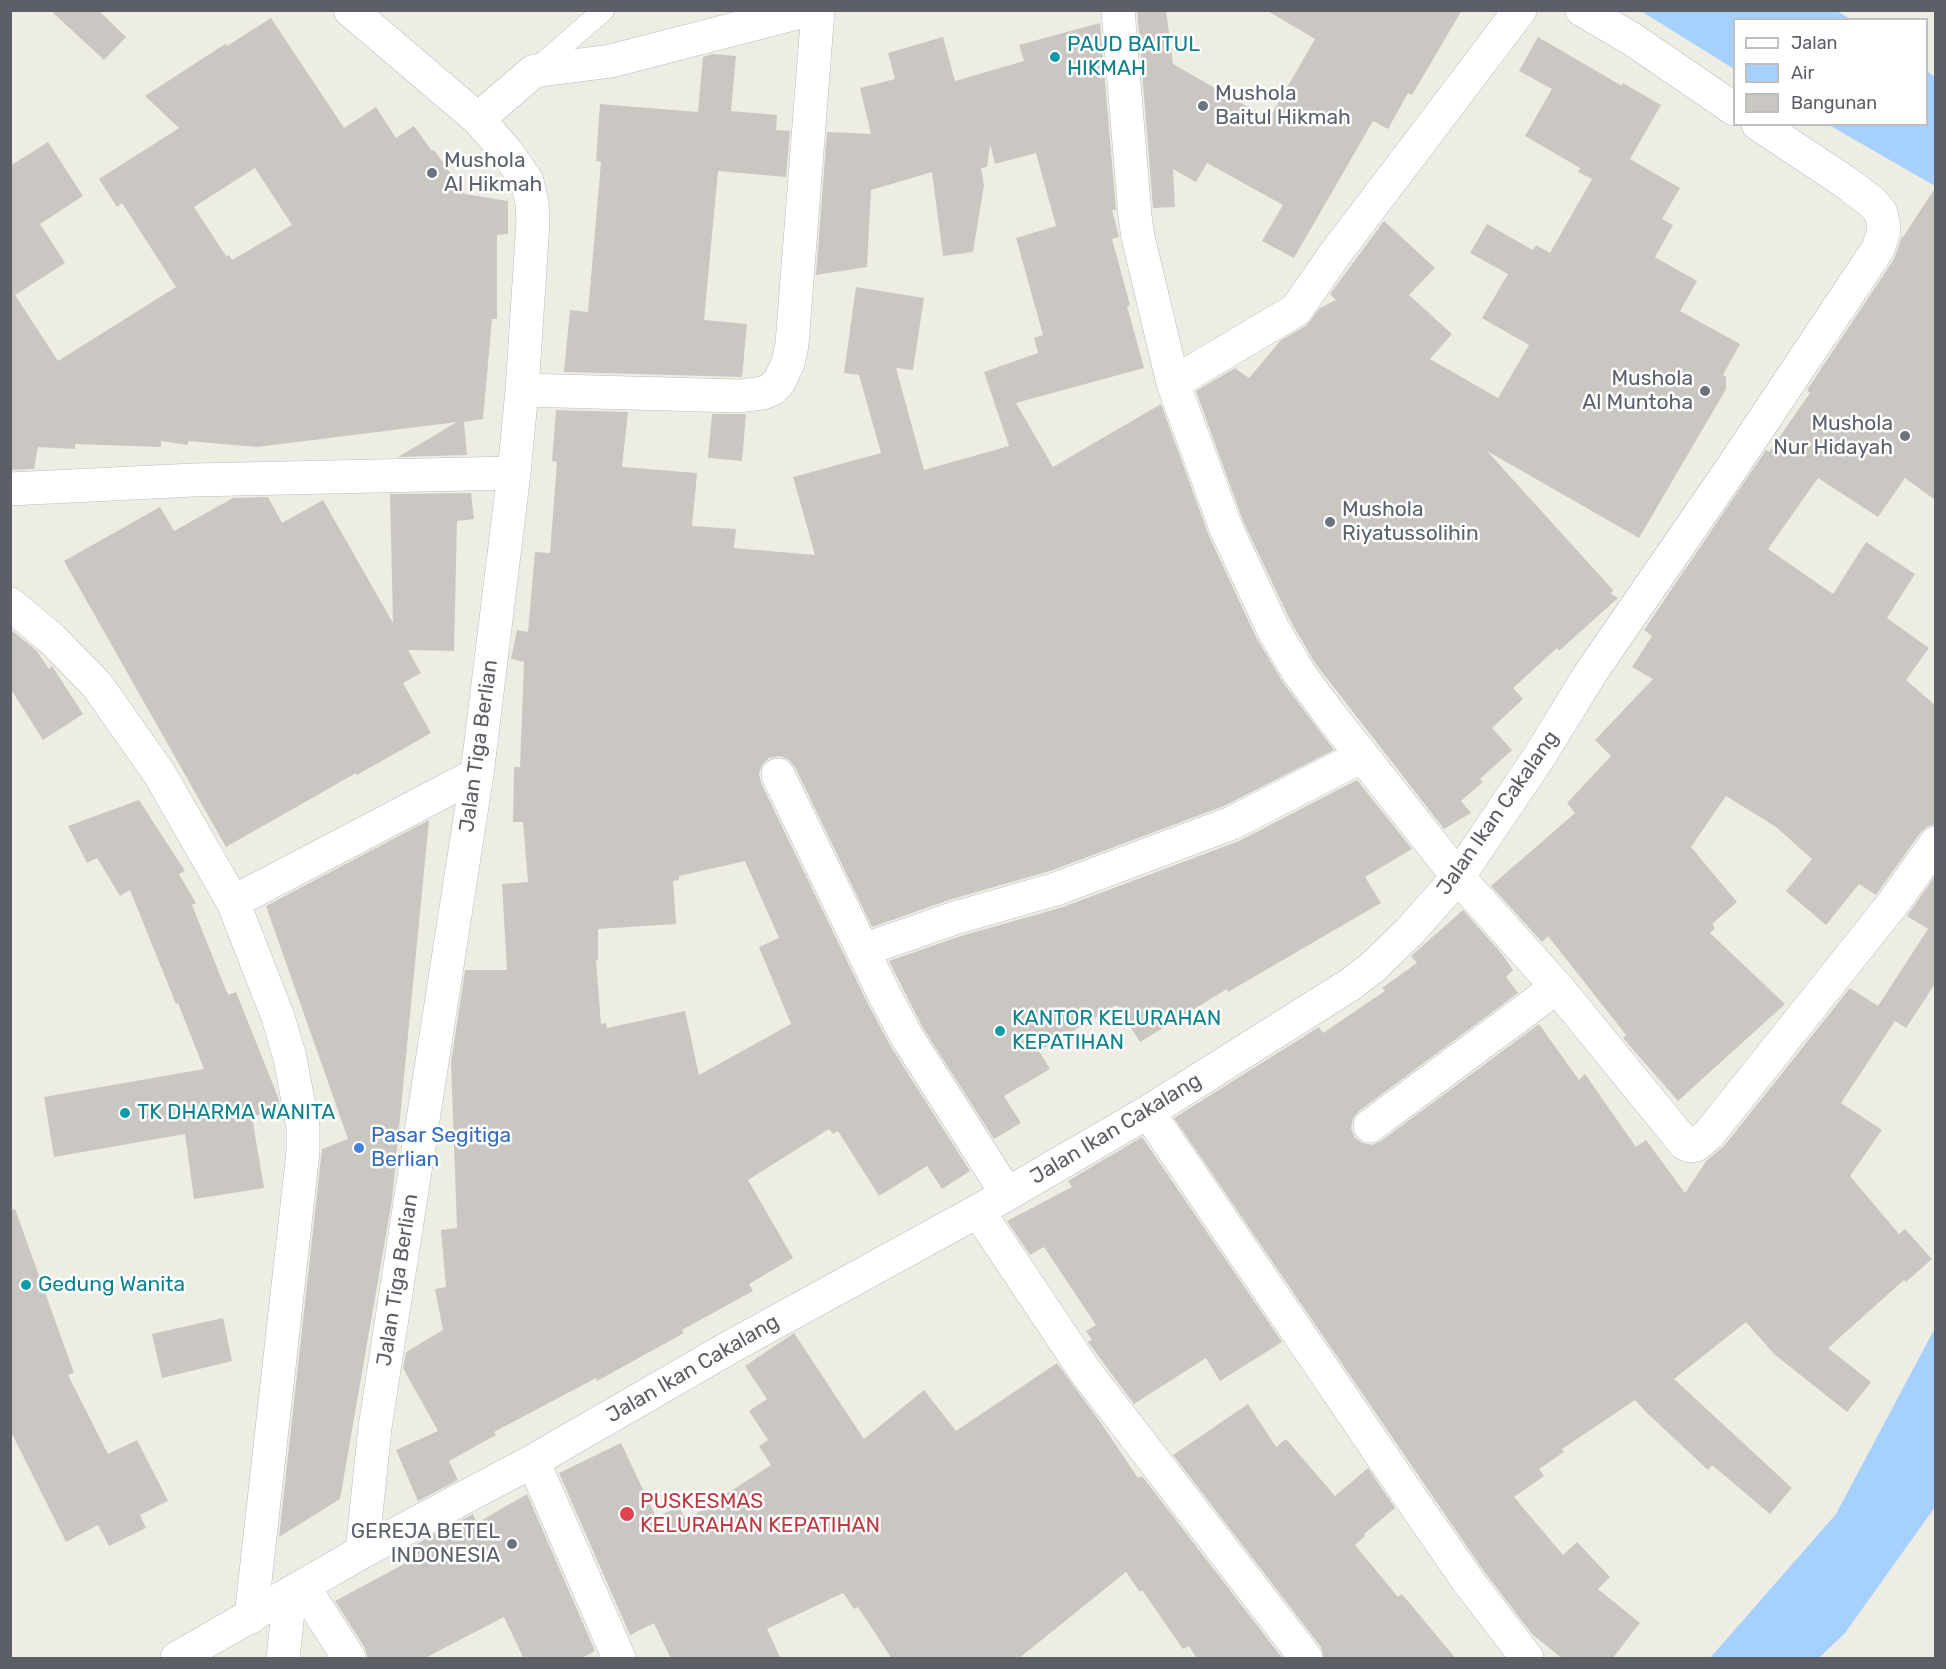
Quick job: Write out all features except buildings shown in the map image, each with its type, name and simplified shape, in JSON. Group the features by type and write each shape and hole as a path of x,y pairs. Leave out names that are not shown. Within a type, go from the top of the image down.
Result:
{"street":[{"name":"Jalan Tiga Berlian","path":"350,10 478,119 518,166 527,181 533,222 514,473 477,774 375,1427 362,1552"},
{"path":"478,119 534,71 611,61 808,10"},
{"path":"522,390 740,396 763,393 772,389 779,382 785,374 792,344 818,10"},
{"path":"1118,10 1136,226 1173,383 1226,528 1273,629 1299,673 1458,877 1557,987 1679,1138 1690,1146 1696,1145 1709,1134 1894,902 1935,843"},
{"path":"1173,383 1296,310 1335,254 1520,10"},
{"path":"1582,10 1632,39 1733,108"},
{"name":"Jalan Ikan Cakalang","path":"177,1659 362,1552 533,1461 732,1346 978,1211 1148,1112 1351,984 1373,967 1410,931 1458,877 1539,757 1590,674 1725,478 1878,249 1884,230 1881,213 1873,203 1761,126"},
{"path":"10,489 194,480 514,473"},
{"path":"10,604 52,639 97,685 159,773 233,902 279,1017 292,1067 303,1127 303,1152 251,1617"},
{"path":"863,950 955,918 1056,889 1232,824 1362,756"},
{"path":"233,902 477,774"},
{"path":"778,775 907,1036 1007,1194"},
{"path":"1370,1125 1557,987"},
{"path":"1148,1112 1468,1581 1527,1659"},
{"path":"978,1211 1085,1371 1306,1659"},
{"path":"533,1461 619,1659"},
{"path":"283,1659 296,1589"},
{"path":"296,1589 349,1659"}],"lane":[{"path":"534,71 604,10"}],"water":[{"path":"1641,11 1837,11 1848,18 1733,18 1733,68"},
{"path":"1928,72 1935,77 1935,186 1831,126 1928,126"},
{"path":"1935,1328 1935,1507 1845,1633 1819,1658 1710,1658 1836,1514"}],"place":[{"name":"PAUD BAITUL HIKMAH","path":"1055,57"},
{"name":"Mushola Baitul Hikmah","path":"1203,106"},
{"name":"Mushola Al Hikmah","path":"432,173"},
{"name":"Mushola Al Muntoha","path":"1705,391"},
{"name":"Mushola Nur Hidayah","path":"1905,436"},
{"name":"Mushola Riyatussolihin","path":"1330,522"},
{"name":"KANTOR KELURAHAN KEPATIHAN","path":"1000,1031"},
{"name":"TK DHARMA WANITA","path":"125,1113"},
{"name":"Pasar Segitiga Berlian","path":"359,1148"},
{"name":"Gedung Wanita","path":"26,1285"},
{"name":"PUSKESMAS KELURAHAN KEPATIHAN","path":"627,1514"},
{"name":"GEREJA BETEL INDONESIA","path":"512,1544"}]}
